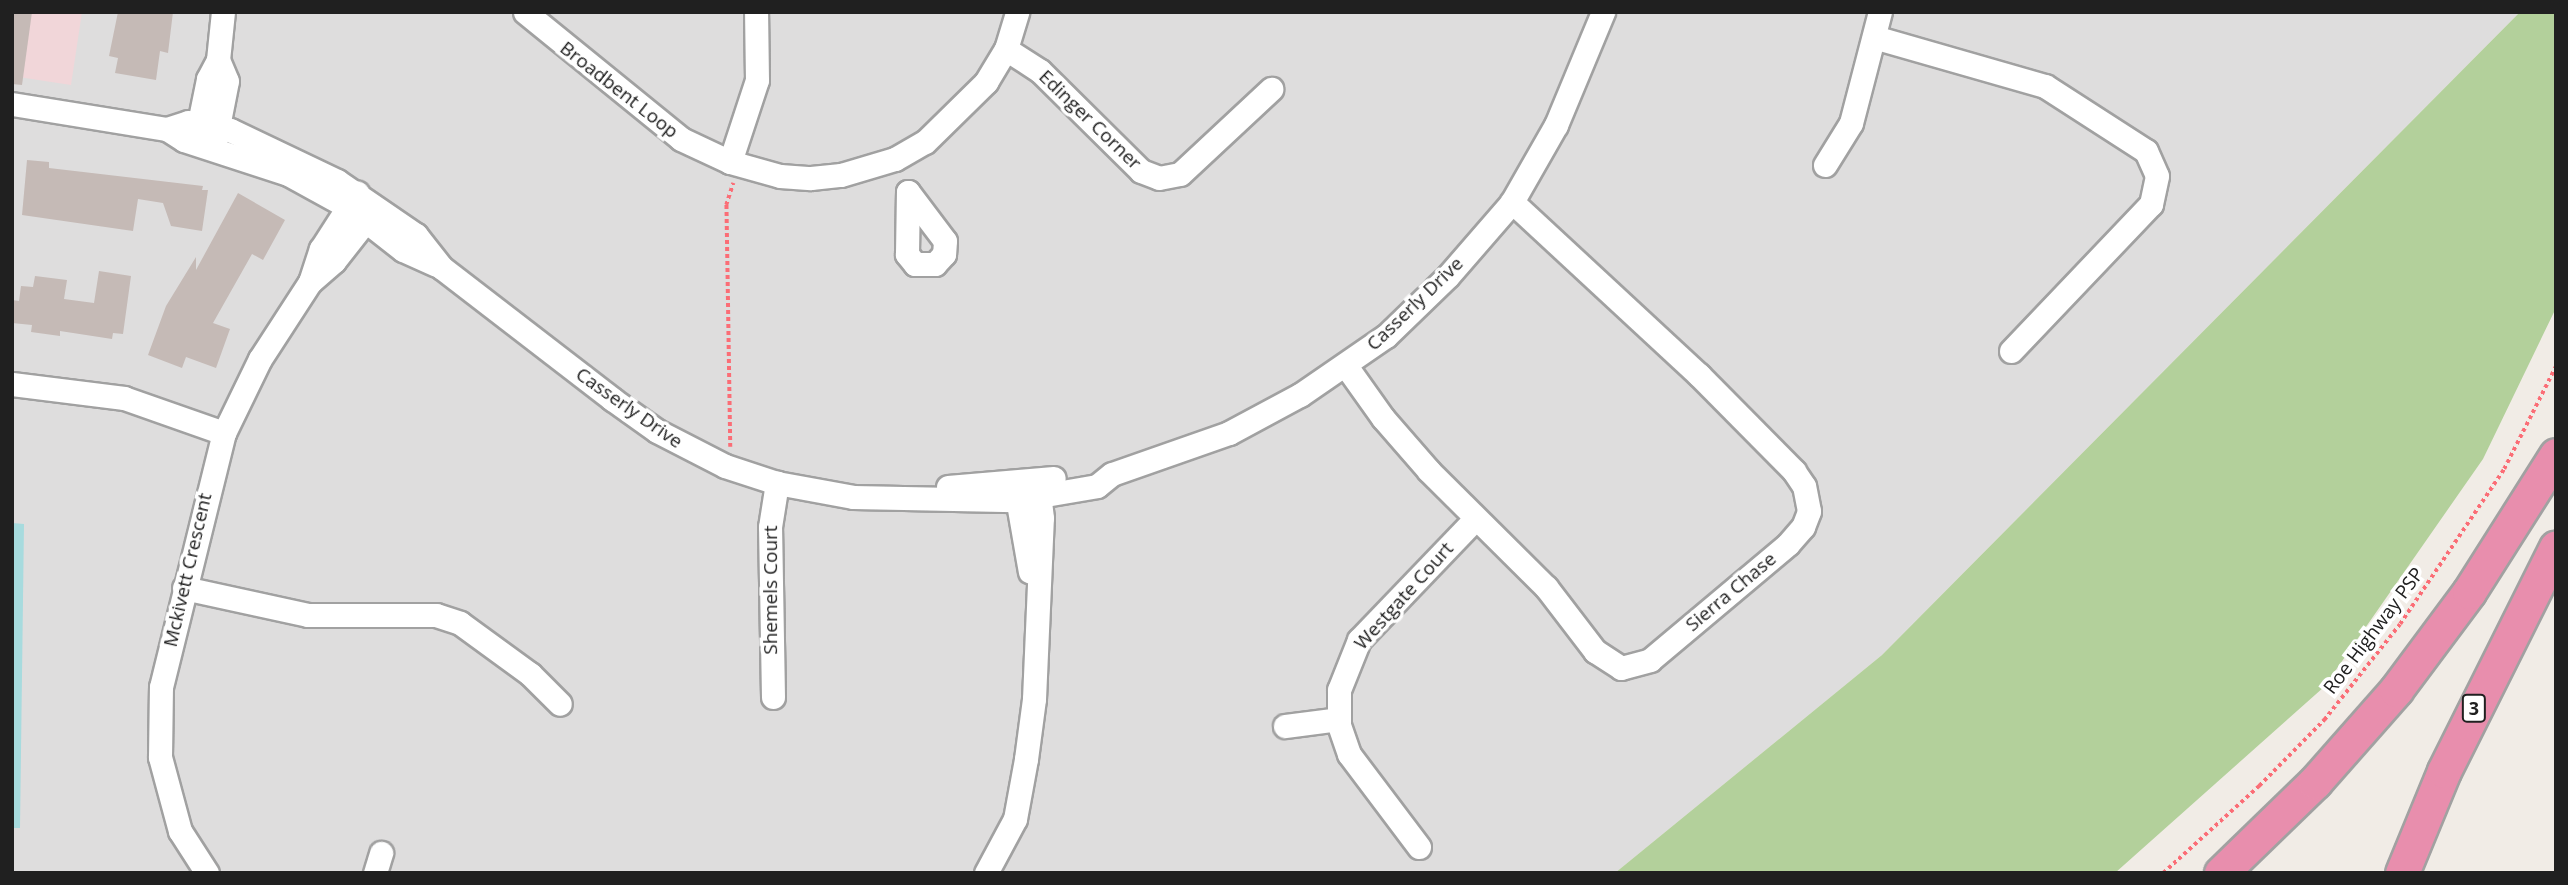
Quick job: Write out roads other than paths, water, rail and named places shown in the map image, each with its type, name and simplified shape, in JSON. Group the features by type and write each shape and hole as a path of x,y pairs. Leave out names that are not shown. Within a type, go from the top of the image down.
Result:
{"highway":[{"path":"2221,873 2315,782 2396,690 2469,592 2556,455"},
{"name":"3","path":"2402,873 2444,771 2556,547"}],"street":[{"path":"206,135 227,81 218,60 223,12"},
{"name":"Broadbent Loop","path":"525,12 681,139 734,163 780,176 810,178 841,175 895,159 925,142 961,110 1006,49 1017,12"},
{"path":"734,163 757,80 756,12"},
{"name":"Casserly Drive","path":"12,104 206,135 302,160 372,214 416,235 442,268 657,431 725,466 777,483 853,497 925,495 947,502 1039,488 1089,472 1112,474 1229,433 1346,366 1386,336 1448,276 1512,202 1556,125 1603,12"},
{"path":"1825,165 1851,123 1880,12"},
{"path":"1874,37 1990,67 2045,86 2146,151 2157,176 2151,204 2011,351"},
{"name":"Edinger Corner","path":"1006,49 1040,71 1141,171 1159,177 1180,174 1270,89"},
{"path":"895,159 908,192"},
{"name":"Mckivett Crescent","path":"207,873 180,831 160,757 161,687 224,433 260,359 310,282 321,249 353,200"},
{"name":"Sierra Chase","path":"1346,366 1383,418 1474,520 1546,587 1595,651 1621,668 1650,660 1788,544 1803,527 1809,511 1800,479 1751,425 1512,202"},
{"name":"Mckivett Crescent","path":"310,282 334,261 372,214"},
{"path":"12,384 124,398 224,433"},
{"name":"Shemels Court","path":"772,697 770,527 777,483"},
{"path":"986,873 1015,819 1026,759 1034,699 1039,488"},
{"path":"1015,491 1035,600"},
{"name":"Westgate Court","path":"1419,847 1349,754 1339,719 1339,690 1359,640 1474,520"},
{"path":"184,588 307,615 436,615 460,623 530,674 560,704"},
{"path":"1284,726 1339,719"}],"water":[{"path":"12,523 24,524 20,828 12,828"}]}
